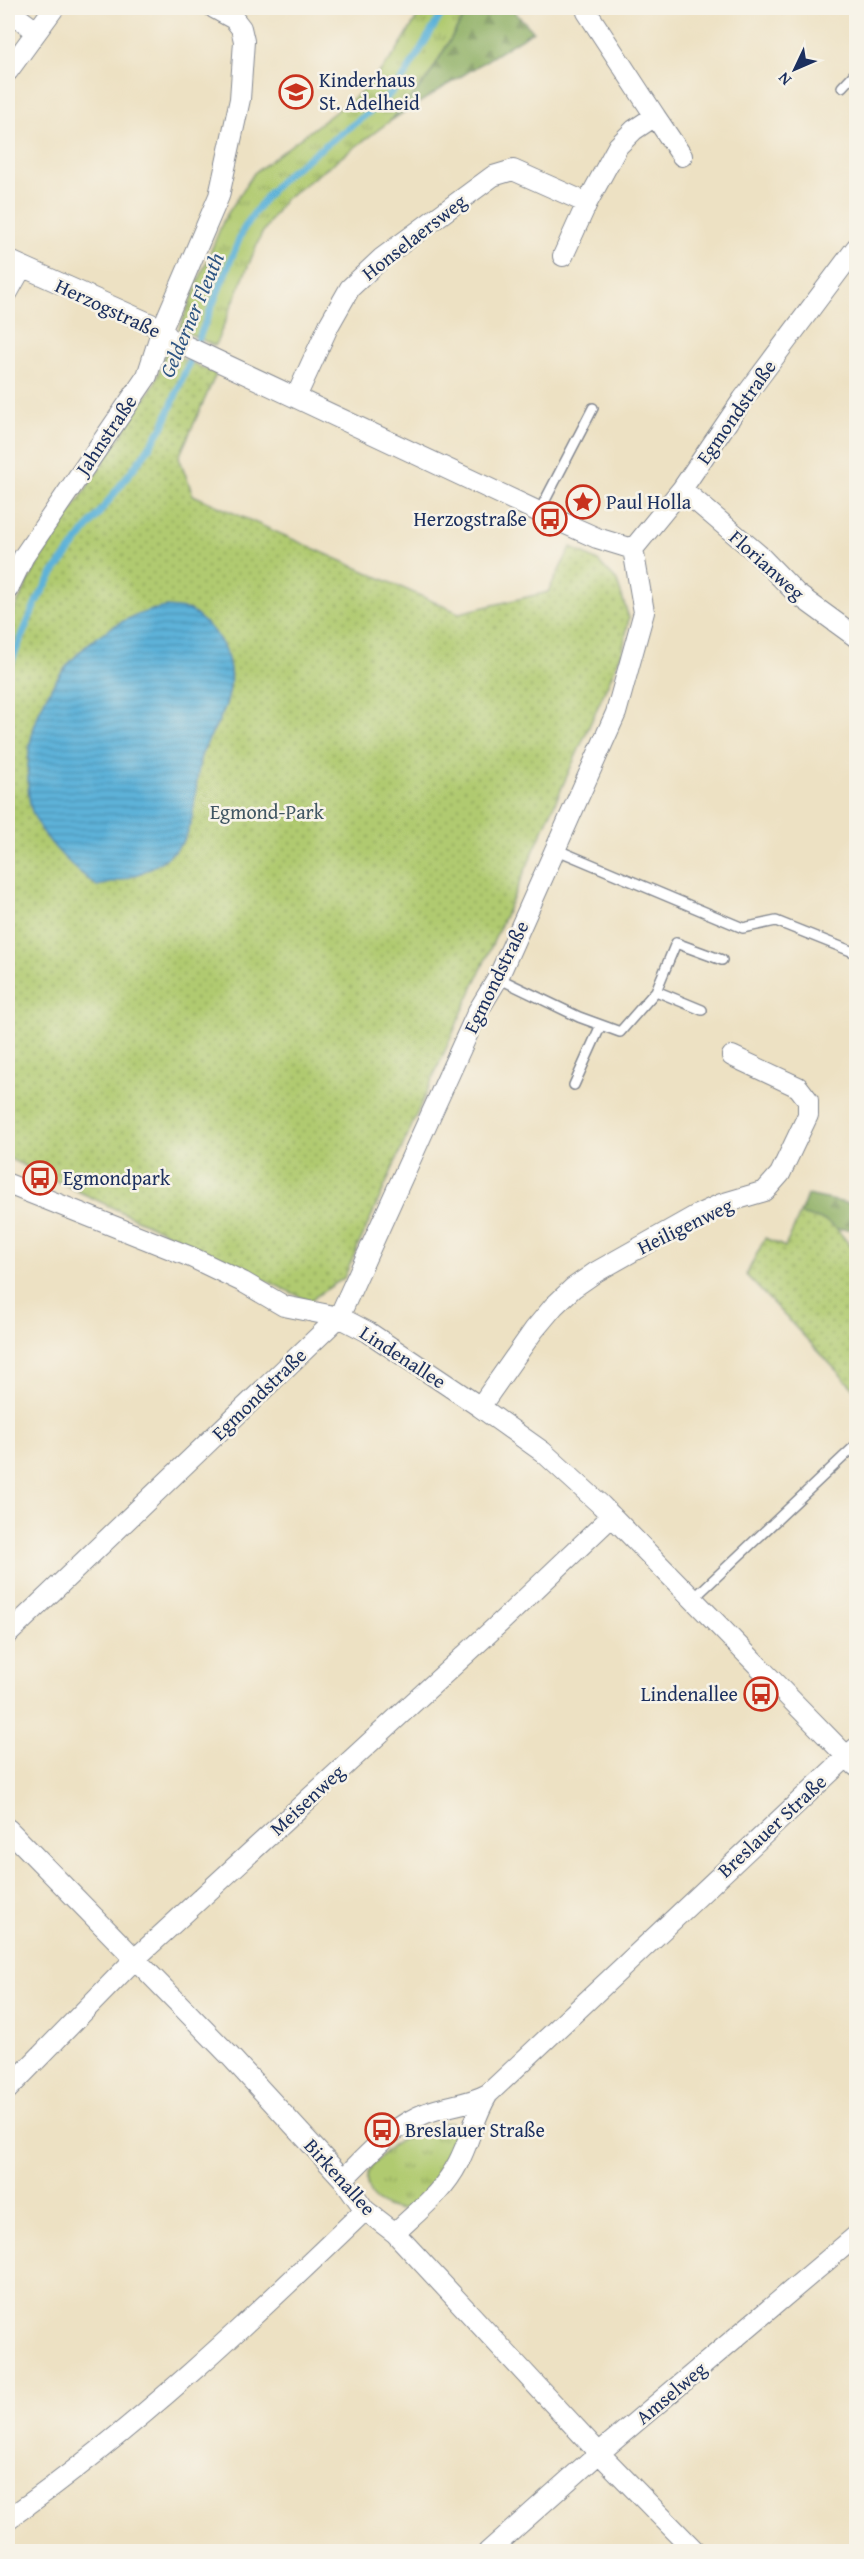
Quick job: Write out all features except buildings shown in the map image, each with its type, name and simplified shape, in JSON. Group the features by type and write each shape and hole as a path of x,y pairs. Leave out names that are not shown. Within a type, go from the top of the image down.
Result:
{"street":[{"path":"8,71 54,8"},
{"name":"Jahnstraße","path":"8,589 24,556 147,376 166,334 219,196 240,99 244,41 241,28 234,19 214,8"},
{"path":"8,10 36,31"},
{"path":"586,12 682,156"},
{"path":"563,256 587,203 618,146 634,130 655,116"},
{"name":"Honselaersweg","path":"296,397 328,325 350,288 382,258 493,176 513,170 587,203"},
{"name":"Egmondstraße","path":"8,1634 339,1317 478,1011 498,978 616,713 644,612 633,549 682,489 743,399 856,248"},
{"path":"8,292 15,264"},
{"name":"Herzogstraße","path":"15,264 538,512 597,538 633,549"},
{"name":"Florianweg","path":"682,489 758,554 797,594 856,637"},
{"name":"Heiligenweg","path":"480,1407 534,1330 573,1288 596,1272 696,1215 721,1204 765,1191 780,1174 808,1115 808,1100 798,1087 732,1056"},
{"name":"Lindenallee","path":"8,1184 191,1257 243,1282 284,1306 339,1317 368,1332 480,1407 543,1452 612,1516 853,1757"},
{"name":"Meisenweg","path":"8,2089 136,1958 503,1620 612,1516"},
{"name":"Breslauer Straße","path":"395,2233 447,2183 459,2162 478,2112 488,2094 853,1757"},
{"name":"Birkenallee","path":"8,1829 136,1958 344,2179 365,2210 395,2233 599,2453 696,2552"},
{"name":"Breslauer Straße","path":"344,2179 395,2129 427,2113 470,2102 488,2094"},
{"path":"8,2519 130,2428 216,2352 365,2210"},
{"name":"Amselweg","path":"488,2552 599,2453 856,2236"}],"lane":[{"path":"842,87 856,72"},
{"path":"538,512 593,408"},
{"path":"555,849 743,928 776,921 856,953"},
{"path":"498,978 579,1017 620,1032 656,991 676,943 722,960"},
{"path":"656,991 702,1010"},
{"path":"574,1085 601,1025"},
{"path":"693,1599 856,1445"}],"green space":[{"path":"423,8 469,8 427,79 390,121 284,200 261,235 215,346 179,329 224,219 254,173 363,91 394,55"},
{"path":"469,8 511,8 533,31 390,121 427,79"},
{"name":"Egmond-Park","path":"166,351 216,374 179,457 193,495 459,613 548,592 571,547 598,561 617,581 629,618 623,650 344,1278 309,1301 8,1158 8,622 38,563 155,383"},
{"path":"807,1195 856,1205 856,1229 837,1229 825,1221 800,1214"},
{"path":"800,1214 825,1221 837,1229 856,1253 856,1391 746,1275 765,1238 785,1247"},
{"path":"442,2123 451,2123 456,2131 456,2139 449,2162 436,2182 405,2209 388,2207 374,2198 367,2183 368,2174 379,2158 403,2138"}],"water":[{"path":"166,607 193,612 219,639 228,660 229,695 200,760 190,827 181,844 173,853 143,872 97,886 78,871 51,843 32,811 28,783 31,738 40,710 53,685 70,662 113,626 139,614"}],"waterway":[{"name":"Gelderner Fleuth","path":"8,670 36,602 54,572 146,452 163,426 248,222 287,174 383,102 404,77 445,8"}],"place":[{"name":"Kinderhaus St. Adelheid","path":"296,92"},
{"name":"Paul Holla","path":"583,502"},
{"name":"Herzogstraße","path":"550,519"},
{"name":"Egmondpark","path":"40,1178"},
{"name":"Lindenallee","path":"761,1694"},
{"name":"Breslauer Straße","path":"382,2130"}]}
